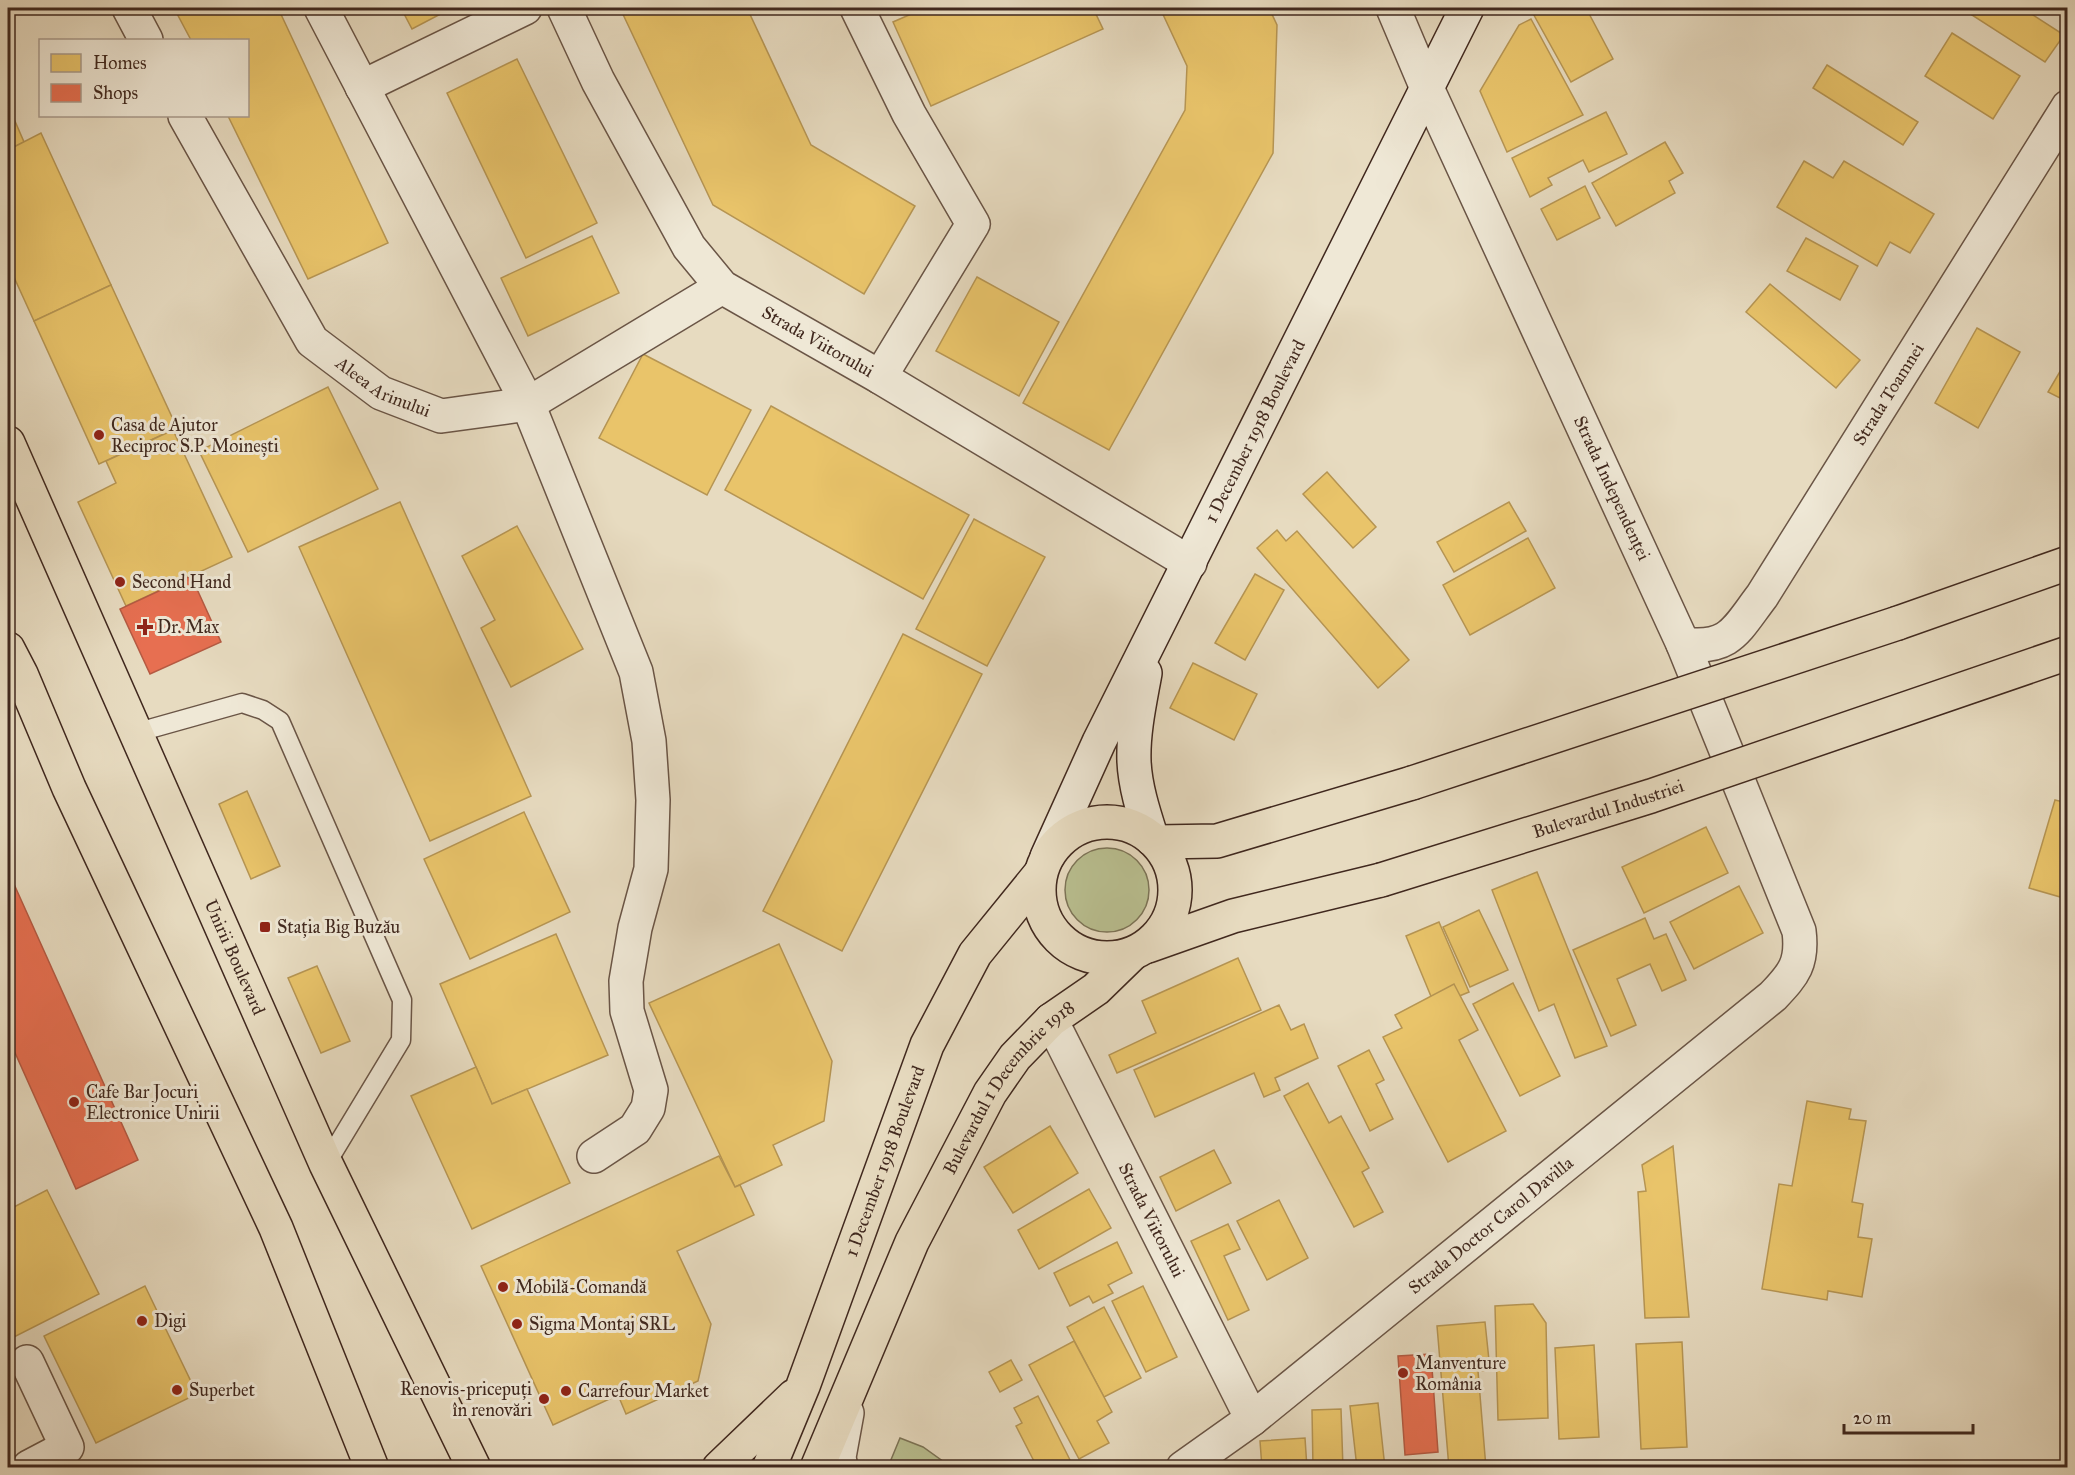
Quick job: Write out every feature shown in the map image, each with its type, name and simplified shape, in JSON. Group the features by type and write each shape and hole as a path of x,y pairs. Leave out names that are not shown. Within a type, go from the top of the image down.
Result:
{"main road":[{"name":"Unirii Boulevard","path":"8,443 326,1164 474,1467"},
{"path":"1155,840 1217,841 1412,783 1723,682 2067,563"},
{"path":"8,649 69,788 276,1228 372,1467"},
{"name":"Bulevardul Industriei","path":"1138,951 1233,916 1381,880 1652,796 2067,653"},
{"path":"1104,821 1122,823 1138,829 1155,840 1167,856 1174,873 1173,907 1167,923 1157,937 1138,951 1110,959 1090,957 1070,948 1054,934 1044,916 1039,895 1044,866 1058,843 1071,832 1087,824 1104,821"},
{"name":"1 December 1918 Boulevard","path":"769,1467 803,1386 927,1045 975,954 1044,866"},
{"name":"Bulevardul 1 Decembrie 1918","path":"1051,1020 1096,989 1138,951"},
{"path":"817,1467 912,1242 990,1093 1015,1057 1051,1020"},
{"path":"719,1467 803,1386"}],"street":[{"path":"129,8 145,39"},
{"path":"321,8 528,404 636,672 650,741 653,800 651,869 635,928 626,981 627,1011 651,1090 648,1108 635,1129 594,1156"},
{"path":"362,87 525,8"},
{"name":"Strada Viitorului","path":"564,8 598,81 689,247 722,287 880,377 1190,563"},
{"path":"857,8 909,114 973,224 880,377"},
{"name":"Strada Independenței","path":"1393,8 1426,86 1683,644 1798,932 1802,953 1792,976"},
{"name":"1 December 1918 Boulevard","path":"1044,866 1099,742 1150,638 1190,563 1426,86 1467,8"},
{"name":"Strada Toamnei","path":"1683,644 1704,647 1724,642 1762,597 2067,107"},
{"name":"Aleea Arinului","path":"186,117 312,341 381,393 441,416 528,404 722,287"},
{"path":"1150,638 1136,723 1134,762 1144,813 1155,840"},
{"name":"Strada Doctor Carol Davilla","path":"1183,1467 1252,1419 1764,1004 1792,976"},
{"name":"Strada Viitorului","path":"1051,1020 1252,1419"},
{"path":"27,1362 67,1447 29,1467"},
{"path":"841,1467 839,1457 852,1381"}],"lane":[{"path":"135,733 242,703 263,710 280,721 402,1000 401,1040 326,1164"}],"green space":[{"path":"1099,848 1115,848 1131,855 1142,866 1149,882 1146,906 1137,920 1115,932 1099,932 1083,925 1072,914 1065,898 1065,882 1072,866 1083,855"},
{"path":"900,1438 923,1447 951,1467 888,1467"}],"building: Homes":[{"path":"174,8 278,8 388,243 308,279 228,117 249,117 249,39 190,39"},
{"path":"401,8 452,8 412,29"},
{"path":"620,8 747,8 811,145 915,206 864,294 713,205"},
{"path":"925,8 1093,8 1103,29 931,106 893,22"},
{"path":"1160,8 1269,8 1277,25 1273,153 1109,450 1023,403 1185,110 1187,66"},
{"path":"1530,8 1586,8 1613,59 1571,82"},
{"path":"1961,8 2022,8 2064,35 2045,62"},
{"path":"1531,19 1583,115 1507,152 1480,91 1519,25"},
{"path":"1952,33 2020,76 1993,119 1925,76"},
{"path":"517,59 597,223 526,258 447,93"},
{"path":"1827,65 1918,122 1903,145 1813,88"},
{"path":"8,105 24,142 8,150"},
{"path":"1606,112 1627,154 1589,172 1583,160 1548,178 1552,185 1530,197 1512,158"},
{"path":"41,133 111,285 34,321 8,264 8,150"},
{"path":"1665,142 1683,173 1669,181 1675,193 1616,226 1592,183"},
{"path":"1804,161 1833,178 1844,161 1934,214 1910,253 1890,242 1877,266 1777,207"},
{"path":"1585,186 1600,218 1557,240 1541,209"},
{"path":"592,236 619,293 528,336 501,278"},
{"path":"1806,238 1858,266 1840,300 1787,271"},
{"path":"977,277 1059,322 1019,396 936,351"},
{"path":"1770,284 1860,360 1836,388 1746,312"},
{"path":"111,285 177,428 99,464 34,321"},
{"path":"1977,328 2020,352 1978,428 1935,403"},
{"path":"643,354 751,410 707,495 599,438"},
{"path":"2065,363 2068,364 2068,402 2048,392"},
{"path":"328,387 378,489 248,552 199,451"},
{"path":"771,406 969,515 923,599 725,490"},
{"path":"173,430 232,557 126,606 78,502 116,483 106,461"},
{"path":"1327,472 1376,527 1353,548 1303,494"},
{"path":"400,502 531,796 430,841 299,547"},
{"path":"1509,502 1526,531 1454,572 1437,542"},
{"path":"974,519 1045,557 987,666 916,629"},
{"path":"517,526 583,649 511,687 481,628 495,620 462,556"},
{"path":"1277,530 1286,541 1297,531 1409,660 1378,688 1257,548"},
{"path":"1528,538 1555,588 1470,635 1443,585"},
{"path":"1255,574 1284,590 1245,660 1215,643"},
{"path":"903,634 982,674 842,951 763,911"},
{"path":"1193,663 1257,694 1234,740 1170,708"},
{"path":"247,791 280,866 251,879 219,804"},
{"path":"2055,800 2068,803 2067,899 2029,888"},
{"path":"524,812 570,912 470,959 424,859"},
{"path":"1706,827 1728,873 1644,913 1622,867"},
{"path":"1537,872 1607,1046 1575,1058 1554,1004 1539,1011 1492,890"},
{"path":"1739,886 1763,933 1694,969 1670,922"},
{"path":"1479,910 1508,970 1470,987 1443,927"},
{"path":"1645,918 1654,939 1666,934 1686,980 1662,991 1650,964 1617,979 1636,1025 1611,1036 1573,950"},
{"path":"1439,922 1469,992 1435,1006 1406,936"},
{"path":"556,934 608,1055 492,1104 440,984"},
{"path":"779,944 832,1061 824,1121 773,1145 782,1165 735,1187 649,1003"},
{"path":"1238,958 1261,1010 1117,1073 1109,1055 1156,1033 1142,1001"},
{"path":"317,966 350,1041 321,1053 288,978"},
{"path":"1513,983 1560,1076 1520,1096 1473,1004"},
{"path":"1454,984 1478,1030 1459,1040 1506,1131 1448,1162 1383,1037 1402,1028 1395,1015"},
{"path":"1279,1005 1291,1030 1304,1024 1318,1058 1275,1078 1280,1090 1264,1097 1254,1073 1155,1117 1134,1070"},
{"path":"1369,1050 1384,1080 1376,1084 1393,1119 1370,1131 1338,1066"},
{"path":"476,1067 492,1104 527,1089 570,1183 472,1229 411,1096"},
{"path":"1308,1083 1329,1123 1341,1116 1369,1168 1362,1172 1383,1212 1354,1227 1284,1096"},
{"path":"1807,1101 1851,1109 1849,1119 1866,1121 1852,1202 1863,1204 1858,1237 1872,1239 1862,1297 1828,1291 1827,1300 1762,1289 1779,1184 1792,1186"},
{"path":"1050,1126 1078,1173 1013,1213 984,1167"},
{"path":"1673,1146 1689,1317 1645,1318 1638,1192 1646,1191 1642,1165"},
{"path":"1214,1150 1231,1183 1176,1211 1160,1177"},
{"path":"719,1156 735,1187 740,1185 754,1215 677,1251 711,1324 698,1381 626,1414 618,1395 553,1425 481,1266"},
{"path":"1089,1189 1111,1228 1039,1269 1018,1230"},
{"path":"47,1190 99,1294 8,1340 8,1210"},
{"path":"1279,1200 1308,1258 1267,1280 1237,1221"},
{"path":"1228,1224 1240,1249 1224,1256 1249,1310 1228,1320 1191,1241"},
{"path":"1117,1242 1132,1273 1108,1285 1113,1293 1093,1303 1089,1296 1070,1306 1054,1273"},
{"path":"145,1286 197,1394 96,1443 44,1336"},
{"path":"1143,1286 1177,1357 1146,1372 1112,1301"},
{"path":"1533,1304 1546,1323 1548,1418 1498,1420 1495,1306"},
{"path":"1104,1307 1141,1378 1104,1397 1067,1327"},
{"path":"1485,1322 1490,1370 1478,1371 1486,1468 1449,1468 1437,1326"},
{"path":"1074,1341 1112,1412 1097,1421 1109,1443 1079,1459 1029,1365"},
{"path":"1682,1342 1687,1447 1641,1449 1636,1344"},
{"path":"1594,1345 1599,1437 1559,1439 1555,1348"},
{"path":"1011,1360 1022,1380 1000,1392 989,1372"},
{"path":"1038,1396 1074,1468 1045,1468 1043,1463 1037,1467 1016,1426 1022,1423 1014,1408"},
{"path":"1378,1403 1385,1468 1357,1468 1350,1406"},
{"path":"1341,1409 1343,1468 1313,1468 1312,1410"},
{"path":"1305,1438 1307,1468 1262,1468 1260,1441"}],"building: Shops":[{"path":"191,576 221,642 150,674 120,609"},
{"path":"9,873 138,1160 76,1189 8,1037"},
{"path":"1431,1354 1438,1452 1405,1455 1398,1356"}],"place":[{"name":"Casa de Ajutor Reciproc S.P. Moinești","path":"99,435"},
{"name":"Second Hand","path":"120,582"},
{"name":"Dr. Max","path":"145,627"},
{"name":"Stația Big Buzău","path":"265,927"},
{"name":"Cafe Bar Jocuri Electronice Unirii","path":"74,1102"},
{"name":"Mobilă-Comandă","path":"503,1287"},
{"name":"Digi","path":"142,1321"},
{"name":"Sigma Montaj SRL","path":"517,1324"},
{"name":"Manventure România","path":"1403,1373"},
{"name":"Superbet","path":"177,1390"},
{"name":"Carrefour Market","path":"566,1391"},
{"name":"Renovis-pricepuți în renovări","path":"544,1399"}]}
